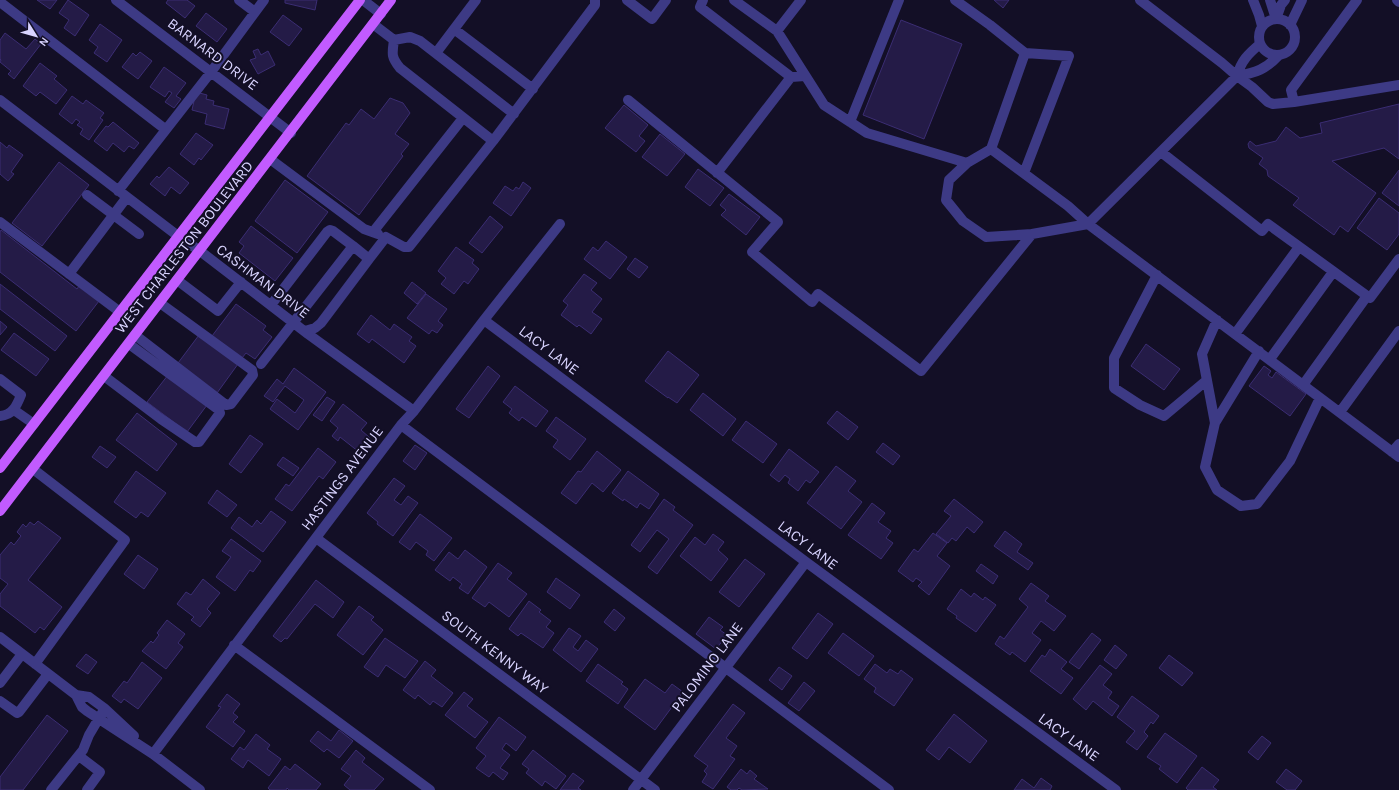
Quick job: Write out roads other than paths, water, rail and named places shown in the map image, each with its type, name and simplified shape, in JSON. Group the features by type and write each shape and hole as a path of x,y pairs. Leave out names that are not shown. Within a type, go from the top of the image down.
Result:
{"main road":[{"name":"WEST CHARLESTON BOULEVARD","path":"0,468 361,0"},
{"name":"WEST CHARLESTON BOULEVARD","path":"0,511 391,0"}],"street":[{"name":"BARNARD DRIVE","path":"116,0 290,133"},
{"path":"239,0 255,12"},
{"path":"118,190 211,72 264,0"},
{"path":"361,0 381,14"},
{"path":"436,53 476,0"},
{"path":"270,159 364,229 386,237 404,247 409,247 533,89 595,6 595,0"},
{"path":"627,0 652,19 666,0"},
{"path":"703,0 700,7 791,77 805,76"},
{"path":"734,0 777,31 824,105 866,133 967,163"},
{"path":"777,31 801,0"},
{"path":"850,122 900,0"},
{"path":"955,0 1025,53 1069,56 1024,173"},
{"path":"1140,0 1222,63 1268,102 1273,104 1399,85"},
{"path":"1253,0 1260,15 1262,26"},
{"path":"1270,0 1276,20"},
{"path":"1276,20 1281,5 1285,0"},
{"path":"1290,25 1302,0"},
{"path":"1294,102 1291,90 1356,0"},
{"path":"0,2 165,129"},
{"path":"1276,20 1285,21 1290,25 1295,34 1293,46 1285,54 1280,55 1268,53 1263,49 1258,38 1262,26 1267,22 1276,20"},
{"path":"373,24 394,40 410,37 420,41 514,114"},
{"path":"454,29 533,89"},
{"path":"394,40 392,52 393,60 400,68 493,141"},
{"path":"1025,53 992,149 967,163 949,180 946,200 963,221 986,237 1032,234 1088,224 1237,76 1240,66 1250,52 1260,44"},
{"path":"1237,76 1252,74 1269,66 1280,55"},
{"path":"717,173 791,77"},
{"name":"CASHMAN DRIVE","path":"0,100 178,236 414,411"},
{"path":"628,100 778,222 752,252 812,302 818,294 921,371 1032,234"},
{"path":"373,232 463,118"},
{"path":"992,149 1068,206 1088,224 1396,454 1399,444"},
{"path":"1161,152 1262,231 1268,224 1370,298 1399,258"},
{"path":"87,195 139,234"},
{"path":"69,274 127,197"},
{"path":"0,222 120,312"},
{"name":"HASTINGS AVENUE","path":"153,754 401,425 414,411 560,224"},
{"path":"271,305 330,230 369,259"},
{"path":"305,331 315,328 321,323 386,237"},
{"path":"261,364 353,246"},
{"path":"1235,334 1299,247"},
{"path":"1270,359 1333,272"},
{"path":"1157,275 1114,358 1114,388 1140,405 1164,416 1207,380"},
{"path":"177,280 218,311 241,282"},
{"path":"1303,384 1367,296"},
{"path":"132,339 226,405 231,404 253,375 252,370 160,303"},
{"name":"LACY LANE","path":"484,320 806,562 1116,790"},
{"path":"1215,423 1202,354 1217,320"},
{"path":"1340,412 1399,331"},
{"path":"104,376 161,419 195,442 199,442 220,413 219,410 132,339"},
{"path":"1258,351 1215,423 1205,467 1216,490 1241,506 1257,504 1290,461 1320,398"},
{"path":"0,379 21,395 14,410 5,416 0,416"},
{"path":"14,410 34,424"},
{"path":"401,425 889,790"},
{"path":"32,469 125,540 35,664"},
{"name":"SOUTH KENNY WAY","path":"316,538 655,790"},
{"name":"PALOMINO LANE","path":"632,790 806,562"},
{"path":"0,637 76,695 82,707 153,754 200,790"},
{"path":"234,646 430,790"},
{"path":"0,683 22,654"},
{"path":"0,701 16,713 19,712 48,674"},
{"path":"76,695 89,697 104,708 153,754"},
{"path":"51,790 83,750 104,708"},
{"path":"88,711 90,716 88,731 90,735"},
{"path":"79,756 100,772 87,790"}]}
